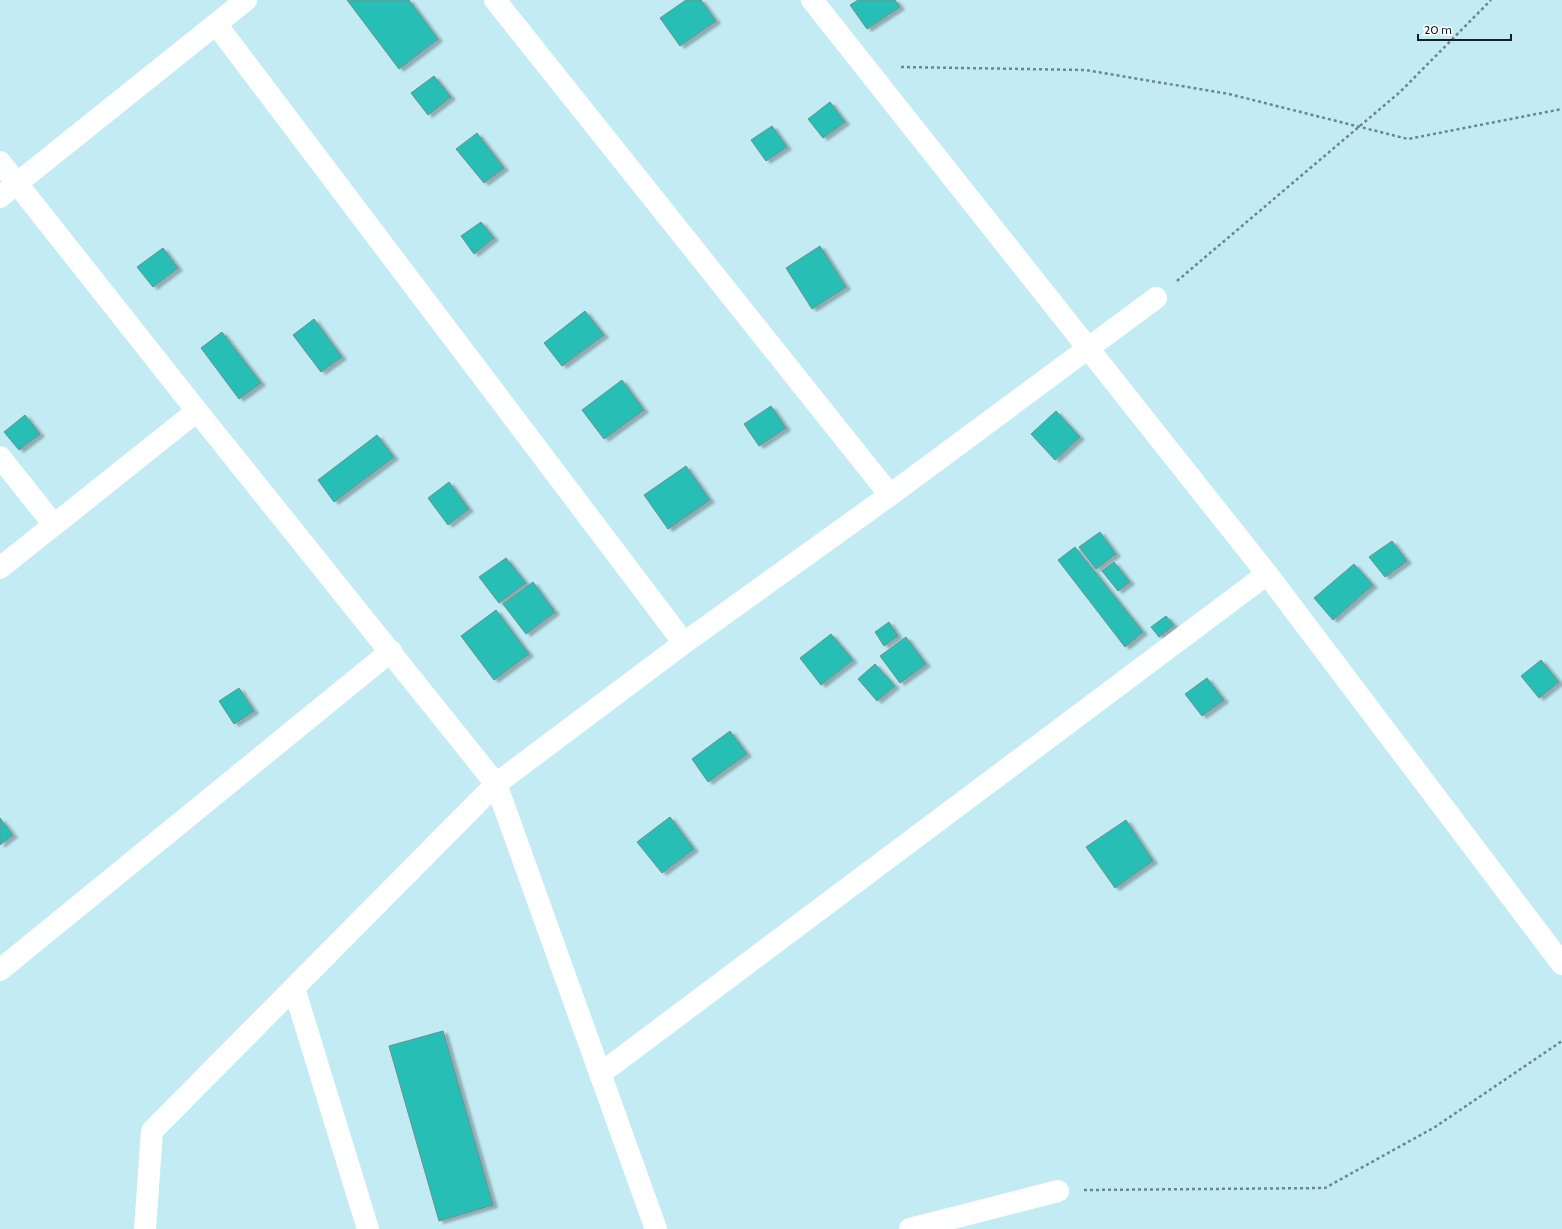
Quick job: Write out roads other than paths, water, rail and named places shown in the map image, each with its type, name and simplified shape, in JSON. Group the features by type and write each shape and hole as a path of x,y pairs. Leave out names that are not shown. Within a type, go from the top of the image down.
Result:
{"street":[{"path":"0,197 246,0"},
{"path":"495,0 890,495"},
{"path":"812,0 1267,574 1562,964"},
{"path":"216,24 684,643"},
{"path":"0,162 197,411 496,784 656,1229"},
{"path":"145,1229 152,1131 496,784 684,643 890,495 1156,298"},
{"path":"0,568 197,411"},
{"path":"0,457 54,525"},
{"path":"600,1074 1267,574"},
{"path":"0,970 391,652"},
{"path":"294,988 368,1229"},
{"path":"910,1229 1058,1190"}]}
